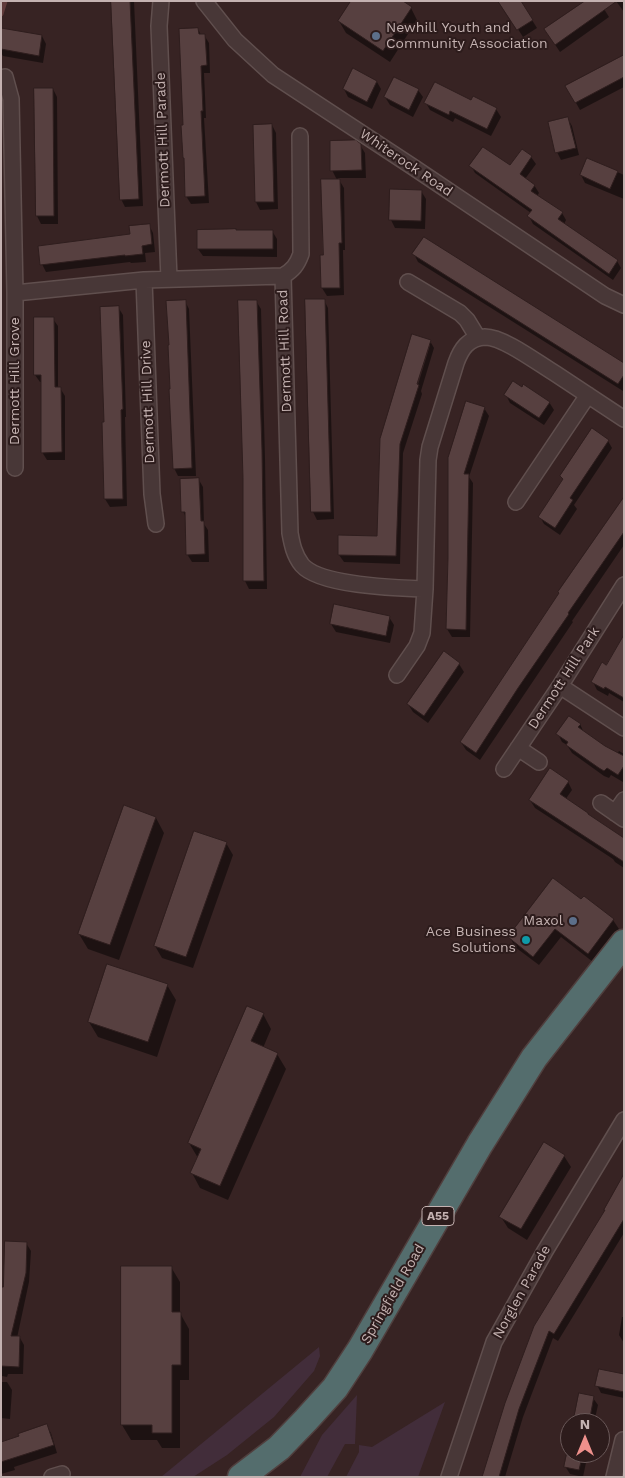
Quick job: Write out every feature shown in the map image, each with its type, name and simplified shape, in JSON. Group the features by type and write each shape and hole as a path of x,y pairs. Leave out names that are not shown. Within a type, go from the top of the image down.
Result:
{"highway":[{"name":"Springfield Road","path":"241,1477 279,1448 335,1388 360,1350 480,1144 534,1058 624,943"}],"street":[{"name":"Dermott Hill Parade","path":"161,1 159,26 169,279"},
{"name":"Whiterock Road","path":"204,1 235,40 273,75 375,141 605,296 624,304"},
{"name":"Dermott Hill Grove","path":"5,77 11,99 15,293 8,443 15,468"},
{"path":"283,276 298,263 301,254 300,136"},
{"name":"Dermott Hill Road","path":"15,293 144,280 283,276 290,533 297,558 307,570 332,579 360,585 425,589"},
{"name":"Dermott Hill Drive","path":"144,280 152,494 156,524"},
{"path":"408,282 460,313 467,320 478,338"},
{"path":"397,675 420,640 422,633 425,589 427,475 430,447 460,351 465,345 478,338 497,339 513,347 624,418"},
{"path":"516,502 588,395"},
{"name":"Dermott Hill Park","path":"504,769 624,586"},
{"path":"560,686 624,728"},
{"path":"518,748 539,762"},
{"path":"601,803 620,816 624,800"},
{"name":"Norglen Parade","path":"449,1477 494,1342 545,1251 624,1120"},
{"path":"614,1477 623,1440"}],"shaded area":[{"path":"319,1347 320,1356 314,1371 274,1417 227,1455 193,1477 161,1477"},
{"path":"357,1395 355,1444 345,1444 327,1477 300,1477 322,1435"},
{"path":"445,1402 418,1477 346,1477 359,1452 359,1445 372,1447"}],"building":[{"path":"111,1 130,1 139,199 120,200"},
{"name":"Newhill Youth and Community Association","path":"351,1 403,1 412,7 383,51 338,21"},
{"path":"498,1 521,1 533,20 517,30"},
{"path":"585,1 617,1 555,45 544,29"},
{"path":"1,28 42,35 39,56 1,49"},
{"path":"198,28 199,34 205,34 207,65 201,66 205,196 185,197 179,29"},
{"path":"624,55 624,77 575,103 565,86"},
{"path":"353,68 377,81 367,102 343,89"},
{"path":"394,77 419,89 409,110 384,97"},
{"path":"435,82 471,100 473,96 497,108 487,129 450,111 449,115 424,103"},
{"path":"34,88 53,88 54,216 36,216"},
{"path":"568,117 576,148 555,153 548,122"},
{"path":"272,124 274,202 255,202 253,125"},
{"path":"356,140 361,144 362,170 330,171 330,141"},
{"path":"483,147 510,165 522,149 532,156 520,174 535,185 531,191 563,212 558,219 618,260 609,274 527,216 532,210 469,166"},
{"path":"587,158 618,171 610,189 580,175"},
{"path":"321,179 340,179 342,243 339,243 340,288 321,288 320,255 323,255"},
{"path":"390,189 422,190 421,221 389,220"},
{"path":"150,224 152,244 142,246 143,254 40,265 38,246 130,234 129,226"},
{"path":"197,230 273,230 273,249 197,249"},
{"path":"424,237 624,363 624,375 618,384 412,254"},
{"path":"305,299 325,299 331,512 311,512"},
{"path":"186,300 192,468 173,469 166,301"},
{"path":"238,300 257,300 264,581 243,581 243,478"},
{"path":"119,306 123,409 121,410 123,499 104,499 102,422 104,422 100,307"},
{"path":"34,317 54,317 55,387 61,387 62,452 41,453 41,375 34,375"},
{"path":"412,334 431,340 400,444 396,556 338,555 338,535 377,536 380,439"},
{"path":"513,381 522,387 523,384 550,402 539,418 504,395"},
{"path":"466,401 485,407 464,474 469,474 466,630 446,629 448,458"},
{"path":"592,428 609,440 570,498 573,500 555,528 538,517 563,479 560,476"},
{"path":"199,478 201,521 204,521 205,554 186,555 185,512 181,512 180,479"},
{"path":"624,497 624,532 476,753 460,742 558,592"},
{"path":"334,604 390,616 386,636 330,624"},
{"path":"624,635 624,698 605,687 604,689 591,682 602,662 606,665"},
{"path":"444,651 460,663 424,716 407,704"},
{"path":"569,716 581,724 578,727 605,746 624,756 624,766 618,775 607,768 604,771 599,768 566,745 568,742 556,734"},
{"path":"550,768 569,781 560,794 624,838 624,862 529,800"},
{"path":"124,805 156,817 110,945 78,934"},
{"path":"194,831 227,842 186,957 154,946"},
{"path":"553,878 581,899 584,896 614,919 588,954 555,929 533,957 508,937"},
{"path":"107,964 168,984 148,1042 88,1022"},
{"path":"247,1006 264,1013 251,1041 278,1053 220,1186 190,1173 201,1149 188,1143"},
{"path":"544,1142 565,1155 521,1229 499,1217"},
{"path":"624,1174 624,1219 554,1334 549,1331 519,1409 499,1477 482,1477 505,1403 534,1326 605,1210"},
{"path":"5,1241 27,1242 26,1273 11,1336 20,1336 19,1367 1,1366 1,1287 3,1287"},
{"path":"121,1266 172,1266 172,1312 181,1312 181,1365 172,1365 172,1433 152,1433 152,1425 121,1425"},
{"path":"599,1369 624,1374 624,1392 595,1386"},
{"path":"579,1393 594,1396 591,1413 575,1413"},
{"path":"47,1424 54,1445 1,1462 1,1442"},
{"path":"565,1463 581,1463 579,1470 564,1467"}],"waterway":[{"path":"1,14 5,1"}],"place":[{"name":"Newhill Youth and Community Association","path":"376,36"},
{"name":"Maxol","path":"573,921"},
{"name":"Ace Business Solutions","path":"526,940"}]}
